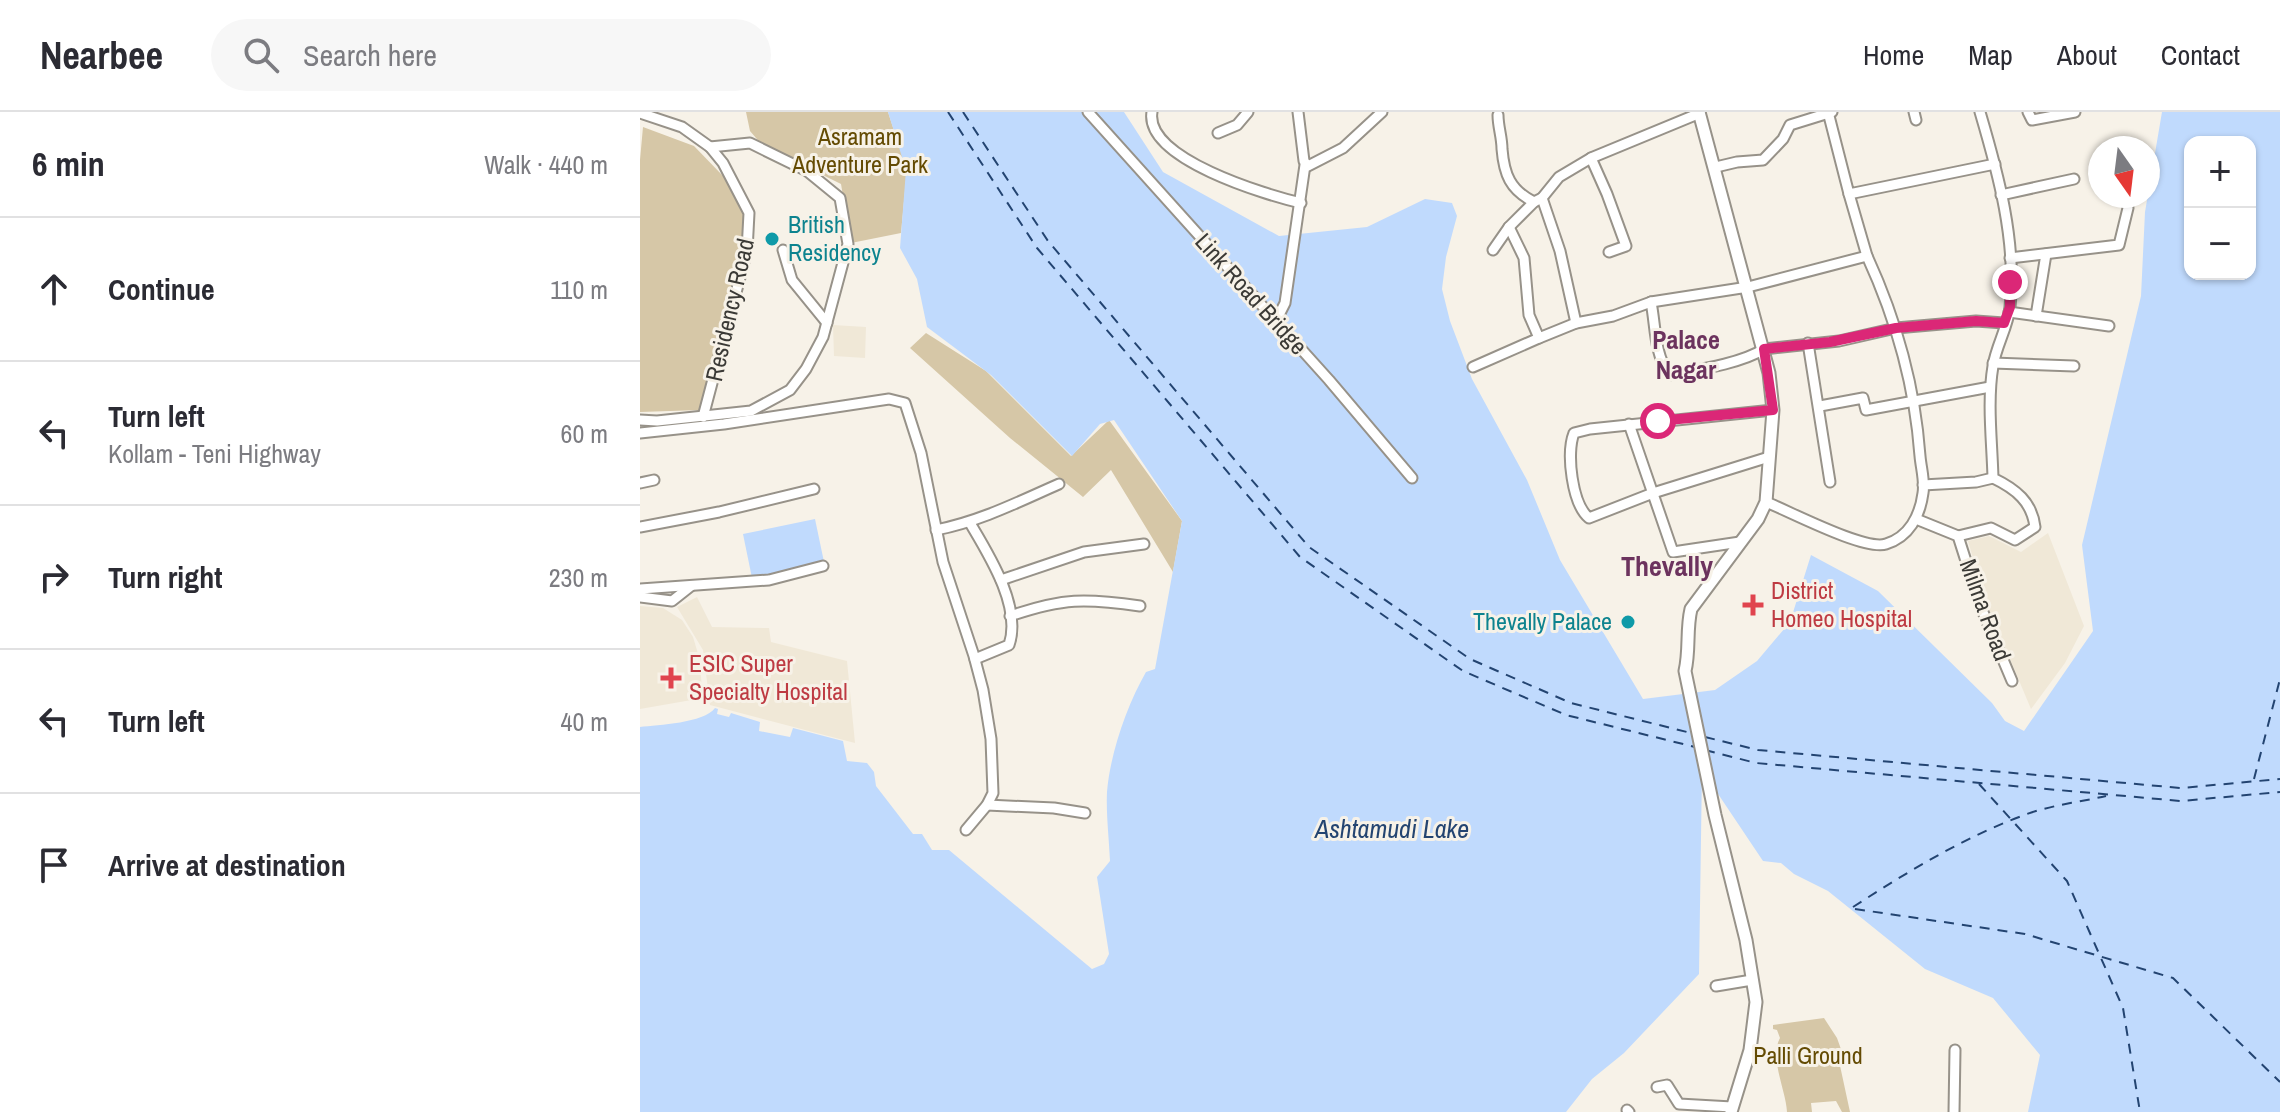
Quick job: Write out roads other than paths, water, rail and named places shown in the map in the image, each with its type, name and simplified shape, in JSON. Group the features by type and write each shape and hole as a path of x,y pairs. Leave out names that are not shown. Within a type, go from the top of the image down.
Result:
{"main road":[{"path":"1700,112 1764,349 1773,410 1766,502 1691,609 1687,625 1689,652 1685,671 1715,815 1746,940 1756,1002 1754,1029 1732,1109"}],"street":[{"name":"Link Road Bridge","path":"1088,112 1272,316 1412,478"},
{"path":"1152,112 1153,126 1163,139 1193,163 1241,185 1301,203"},
{"path":"1218,133 1237,125 1248,112"},
{"path":"1272,316 1279,315 1285,303 1301,203 1305,165 1298,112"},
{"path":"1305,165 1317,163 1343,148 1382,112"},
{"path":"1493,250 1509,227 1559,177 1591,158 1700,112"},
{"path":"1716,167 1763,160 1783,139 1790,125 1829,112 1867,256 1896,328 1918,431 1923,492 1916,519 1906,534 1884,545 1863,544 1766,502"},
{"path":"1980,112 1995,164 2010,258 2009,312 1993,363 1990,387 1993,478"},
{"path":"2028,112 2032,120 2075,112"},
{"name":"Residency Road","path":"640,113 682,127 710,147 745,202 750,224 747,251 703,417"},
{"path":"1498,115 1505,171 1510,183 1520,195 1538,200"},
{"path":"640,420 751,411 790,390 806,369 823,337 848,244 840,198 807,171 750,143 710,147"},
{"path":"1591,158 1626,246 1609,252"},
{"path":"1849,194 1995,164"},
{"path":"2001,195 2074,179"},
{"path":"1538,200 1560,251 1576,323"},
{"path":"2010,258 2119,245 2128,208"},
{"path":"1509,227 1524,258 1529,315 1539,338"},
{"path":"783,250 792,280 827,323"},
{"path":"2036,316 2046,254"},
{"path":"1473,367 1576,323 1613,316 1651,302 1748,287 1867,256"},
{"path":"1651,302 1655,338 1661,362 1669,375 1755,355 1764,349 1830,342 1896,328 1976,321 2004,323"},
{"path":"2009,312 2109,326"},
{"path":"1808,343 1830,482"},
{"path":"1993,363 2074,366"},
{"path":"1820,406 1863,398 1866,410 1912,399 1990,387"},
{"path":"640,433 739,422 889,399 901,400 908,409 921,453 943,562 975,659 991,739 993,793 966,830"},
{"path":"1769,457 1653,493 1589,518 1580,509 1572,476 1574,433 1629,424 1773,410"},
{"path":"1629,424 1673,552 1740,542"},
{"path":"1923,485 1993,478 2015,491 2033,510 2035,527 2015,540 1991,528 1958,536"},
{"path":"640,483 654,480"},
{"path":"936,530 970,523 1008,509 1059,484"},
{"path":"640,527 814,489"},
{"name":"Milma Road","path":"1916,519 1958,536 1980,605 2012,681"},
{"path":"970,523 1001,580 1010,616 1009,645 975,659"},
{"path":"1001,580 1084,552 1144,544"},
{"path":"640,589 769,580 823,566"},
{"path":"640,597 672,601 691,586"},
{"path":"661,587 665,600"},
{"path":"1010,616 1065,600 1109,601 1140,606"},
{"path":"987,805 1054,808 1085,813"},
{"path":"1716,986 1752,980"},
{"path":"1954,1112 1955,1050"},
{"path":"1657,1087 1667,1085 1679,1104 1732,1109"}],"water":[{"name":"Ashtamudi Lake","path":"888,112 1124,112 1163,172 1279,236 1367,227 1425,199 1452,203 1457,216 1446,257 1442,289 1450,321 1472,379 1527,480 1560,560 1643,699 1715,690 1757,661 1790,622 1811,555 1878,591 1992,703 2005,721 2024,731 2093,631 2082,545 2141,296 2146,208 2160,208 2158,136 2162,112 2280,112 2280,1112 2028,1112 2040,1055 1993,998 1925,969 1828,891 1794,874 1781,863 1763,861 1702,770 1699,974 1624,1053 1592,1079 1566,1112 640,1112 640,727 691,720 715,708 718,709 717,714 729,717 731,713 760,722 759,731 790,737 793,728 843,741 847,761 867,763 874,772 876,786 913,834 922,834 932,850 949,850 1092,969 1104,964 1109,954 1097,877 1110,861 1109,777 1120,730 1132,699 1146,672 1155,669 1182,521 1114,420 1100,424 1072,456 991,375 927,327 917,279 900,248 906,170"},
{"path":"815,519 824,562 752,578 743,534"}],"place":[{"name":"British Residency","path":"772,239"},
{"name":"District Homeo Hospital","path":"1753,605"},
{"name":"Thevally Palace","path":"1628,622"},
{"name":"ESIC Super Specialty Hospital","path":"671,678"}],"district":[{"name":"Palace Nagar","path":"1686,355"},
{"name":"Thevally","path":"1667,566"}],"park label":[{"name":"Asramam Adventure Park","path":"860,151"},
{"name":"Palli Ground","path":"1808,1056"}]}
